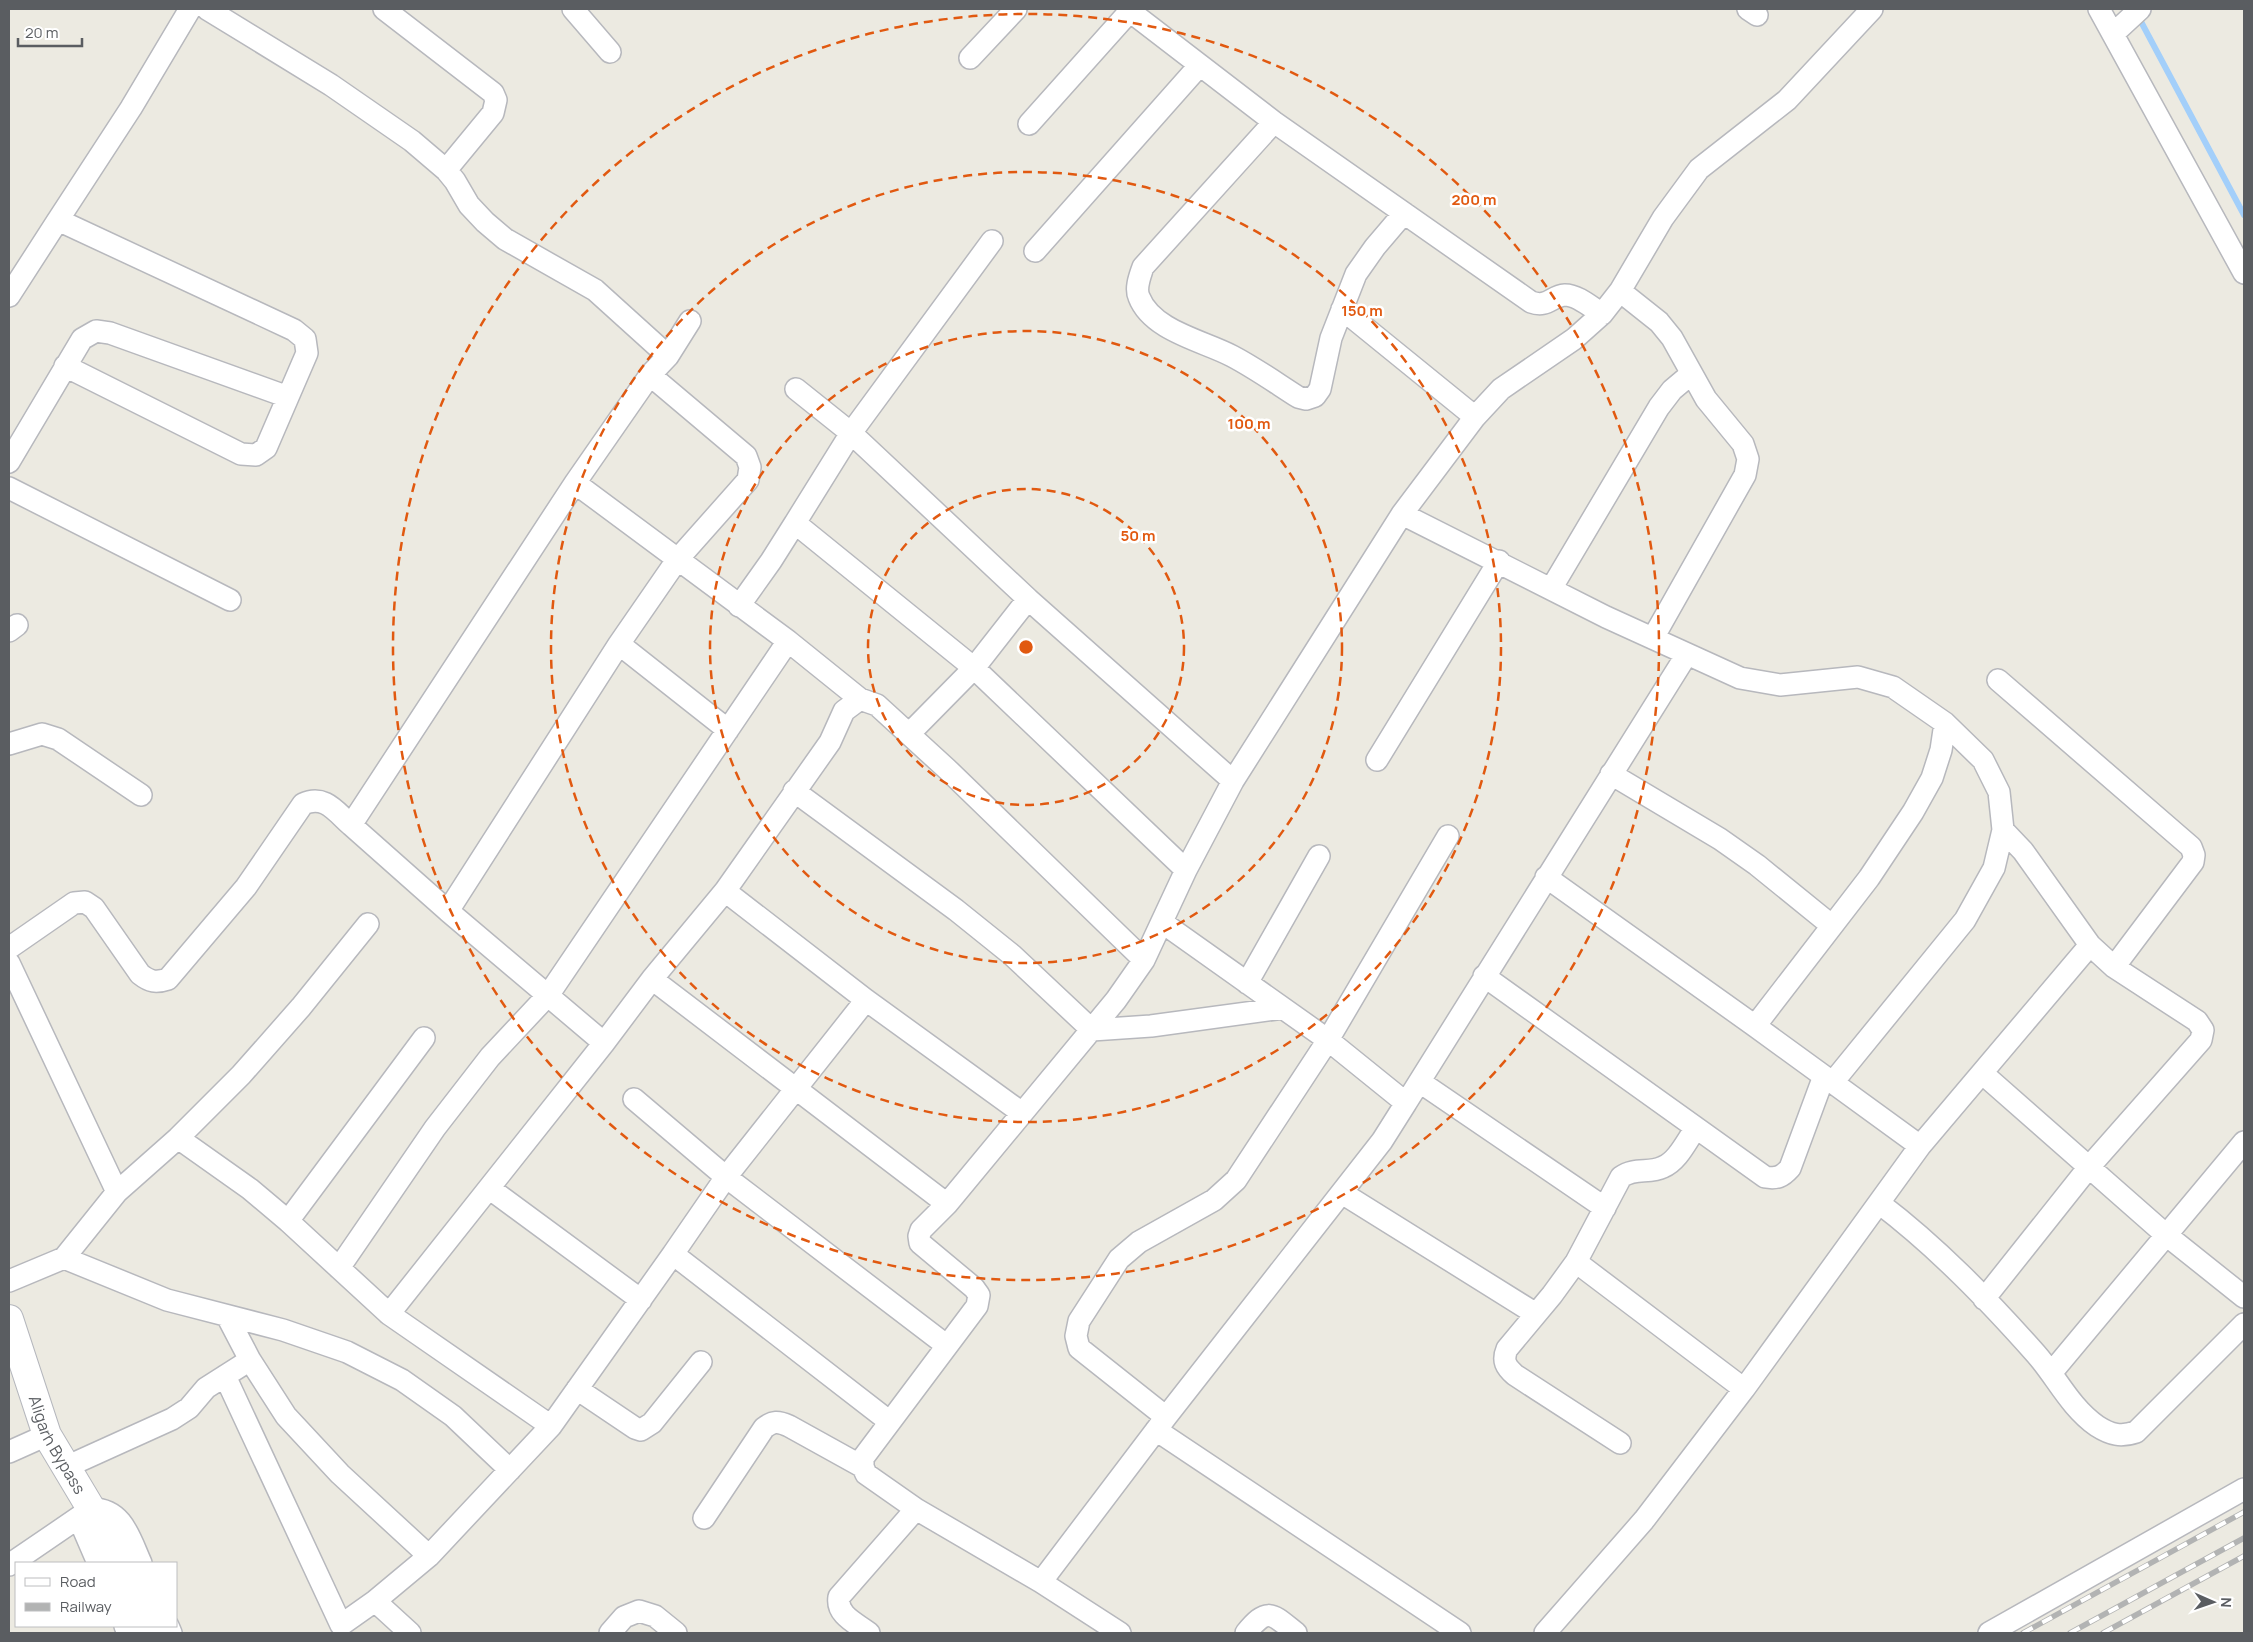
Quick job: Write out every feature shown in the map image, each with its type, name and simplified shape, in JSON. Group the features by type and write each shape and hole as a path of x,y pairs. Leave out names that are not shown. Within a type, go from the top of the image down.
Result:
{"main road":[{"name":"Aligarh Bypass","path":"9,1319 47,1435 66,1467 92,1520 119,1562"}],"street":[{"path":"9,296 131,108 190,9"},
{"path":"207,9 331,85 412,141 446,170 469,204 485,222 505,239 595,290 668,356"},
{"path":"384,9 493,93 496,100 493,113 446,170"},
{"path":"573,9 610,52"},
{"path":"970,58 1016,9"},
{"path":"1120,1633 1041,1582 916,1509 866,1474 863,1458 977,1306 979,1296 974,1288 920,1243 921,1230 947,1204 1092,1030 1144,960 1163,923 1186,870 1234,781 1402,514 1474,417 1501,389 1574,339 1602,314 1620,290 1662,218 1699,169 1787,100 1872,9"},
{"path":"2099,9 2129,18 2244,274"},
{"path":"1030,124 1128,10 1274,122 1531,302 1546,304 1566,295 1575,297 1602,314"},
{"path":"1035,251 1199,66"},
{"path":"1274,122 1143,267 1138,282 1138,296 1149,312 1171,329 1230,355 1298,397 1306,399 1315,396 1320,389 1331,338 1356,274 1374,247 1404,213"},
{"path":"58,220 294,330 305,339 307,353 266,448 256,455 241,454 66,366"},
{"path":"739,606 772,561 851,434 992,241"},
{"path":"1620,290 1659,322 1672,338 1706,399 1743,444 1748,459 1745,475 1653,638"},
{"path":"1342,310 1474,417"},
{"path":"352,826 575,483 650,375 668,356 690,321"},
{"path":"9,462 82,339 96,331 110,332 288,397"},
{"path":"1551,588 1659,407 1672,390 1691,374"},
{"path":"448,911 620,644 678,560 748,480 750,467 746,456 650,375"},
{"path":"796,389 851,434 1028,599 1234,781"},
{"path":"575,483 788,641 860,699 877,705 947,769 1144,960"},
{"path":"9,488 230,600"},
{"path":"1402,514 1499,561 1606,617 1740,678 1780,685 1858,677 1894,687 1945,723 1983,760 1998,792 2003,830 1994,868 1965,920 1828,1079 1790,1168 1783,1176 1775,1179 1765,1177 1484,976"},
{"path":"794,523 974,668 1186,870"},
{"path":"1377,760 1499,561"},
{"path":"908,734 974,668 1028,599"},
{"path":"339,1268 435,1128 490,1056 549,994 788,641"},
{"path":"620,644 728,730"},
{"path":"1041,1582 1161,1424 1382,1141 1687,654"},
{"path":"1998,680 2191,847 2194,855 2192,862 2114,967"},
{"path":"389,1314 604,1043 652,979 725,891 830,742 844,711 860,699"},
{"path":"1755,1026 1869,878 1922,795 1932,778 1941,750 1945,723"},
{"path":"9,744 42,734 58,739 141,795"},
{"path":"1611,774 1720,839 1758,865 1832,924"},
{"path":"794,791 956,910 998,944 1092,1030 1151,1026 1283,1008"},
{"path":"9,948 74,903 85,902 94,908 140,974 148,980 158,982 168,979 246,887 303,804 313,800 324,802 448,911 549,994 604,1043"},
{"path":"1984,1299 2088,1167 2201,1040 2203,1030 2197,1021 2114,967 2090,945 2024,851 2003,830"},
{"path":"1448,836 1328,1040 1236,1180 1214,1200 1139,1242 1118,1259 1079,1321 1076,1336 1079,1348 1161,1424 1460,1633"},
{"path":"1247,983 1319,856"},
{"path":"1546,877 1920,1146"},
{"path":"725,891 866,1000 1022,1114"},
{"path":"1163,923 1328,1040 1406,1103"},
{"path":"9,1281 64,1258 117,1192 178,1138 241,1075 368,924"},
{"path":"1545,1633 1644,1520 1744,1390 1920,1146 2090,945"},
{"path":"9,963 117,1192"},
{"path":"652,979 947,1204"},
{"path":"225,1376 335,1629 374,1601 429,1556 551,1426 726,1177 866,1000"},
{"path":"288,1220 424,1038"},
{"path":"1982,1073 2165,1234 2244,1297"},
{"path":"1420,1082 1605,1208"},
{"path":"634,1099 726,1177 946,1346"},
{"path":"1620,1443 1507,1368 1503,1359 1506,1349 1576,1262 1621,1177 1628,1171 1662,1168 1672,1162 1696,1128"},
{"path":"178,1138 250,1189 288,1220 389,1314 551,1426"},
{"path":"2052,1372 2165,1234 2244,1142"},
{"path":"489,1188 641,1300"},
{"path":"1342,1193 1536,1314"},
{"path":"1879,1203 1934,1247 1984,1299 2052,1372 2076,1409 2097,1426 2112,1434 2124,1436 2136,1432 2244,1324"},
{"path":"672,1254 890,1422"},
{"path":"64,1258 166,1300 283,1330 347,1352 402,1380 452,1416 510,1470"},
{"path":"1576,1262 1744,1390"},
{"path":"227,1316 250,1360 286,1416 340,1474 429,1556"},
{"path":"66,1467 172,1419 189,1408 206,1388 250,1360"},
{"path":"577,1389 634,1428 641,1430 652,1423 701,1362"},
{"path":"704,1518 764,1428 771,1422 779,1422 789,1426 863,1466"},
{"path":"9,1452 47,1435"},
{"path":"1989,1633 2244,1489"},
{"path":"9,1565 92,1520 103,1509 115,1515 124,1527 141,1562"},
{"path":"869,1633 840,1612 839,1597 916,1509"},
{"path":"92,1520 98,1562"},
{"path":"374,1601 410,1633"},
{"path":"610,1633 624,1618 639,1611 655,1616 676,1633"},
{"path":"1246,1633 1264,1615 1274,1616 1296,1633"}],"waterway":[{"path":"2138,16 2244,215"}],"railway":[{"path":"2023,1633 2244,1512"},
{"path":"2070,1633 2244,1538"},
{"path":"2103,1633 2244,1556"}]}
